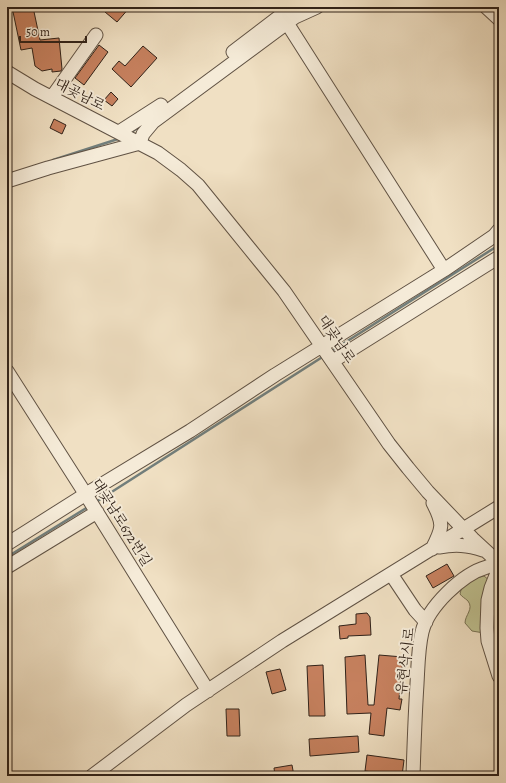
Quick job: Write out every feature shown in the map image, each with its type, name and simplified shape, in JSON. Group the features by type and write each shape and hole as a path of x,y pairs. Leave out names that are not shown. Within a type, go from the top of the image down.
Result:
{"street":[{"path":"7,181 48,168 140,143 147,128 153,122 295,17 317,7"},
{"path":"486,7 499,19"},
{"path":"119,132 144,117 176,94 255,36 289,8"},
{"path":"287,23 444,270"},
{"path":"52,97 96,35"},
{"name":"대곶남로","path":"7,72 35,89 158,153 198,185 284,291 389,444 428,492 499,564"},
{"path":"328,354 444,270 494,236 499,230"},
{"path":"7,567 171,443 499,257"},
{"name":"대곶남로672번길","path":"7,371 208,691"},
{"path":"428,492 440,516 442,524 440,533 432,549"},
{"path":"7,544 91,503"},
{"path":"92,776 186,705 282,641 499,507"},
{"path":"432,549 454,545 467,545 487,552"},
{"name":"유현삭시로","path":"413,776 418,670 422,632 426,622 443,597 456,585 481,569 499,564"},
{"path":"499,568 488,600 487,628 488,641 499,676"},
{"path":"391,574 415,610 426,622"}],"green space":[{"path":"484,576 489,581 496,599 499,602 499,664 484,633 472,631 465,623 470,609 470,604 460,594 462,586 476,578"}],"building":[{"path":"12,7 33,7 40,40 59,38 61,71 52,72 52,69 42,71 35,66 32,48 21,50"},
{"path":"110,7 130,7 117,22 105,12"},
{"path":"99,45 108,52 84,85 75,78"},
{"path":"143,46 157,58 131,87 112,69 119,61 125,66"},
{"path":"111,92 118,99 112,106 104,100"},
{"path":"54,119 66,125 62,134 50,128"},
{"path":"447,564 454,576 433,588 426,576"},
{"path":"367,613 370,617 371,635 348,636 348,638 340,639 339,626 356,624 356,614"},
{"path":"365,655 368,705 374,705 379,655 403,657 399,699 402,699 400,710 387,708 384,736 369,734 371,713 347,714 345,657"},
{"path":"323,665 325,716 309,716 307,666"},
{"path":"280,669 286,690 272,694 266,672"},
{"path":"226,709 239,709 240,736 227,736"},
{"path":"358,736 359,752 310,756 309,739"},
{"path":"367,755 404,760 402,776 365,771"},
{"path":"292,765 294,776 275,776 274,768"}],"waterway":[{"path":"133,131 139,127"},
{"path":"53,160 118,139"},
{"path":"330,352 499,245"},
{"path":"96,502 324,356"},
{"path":"7,557 88,507"}]}
